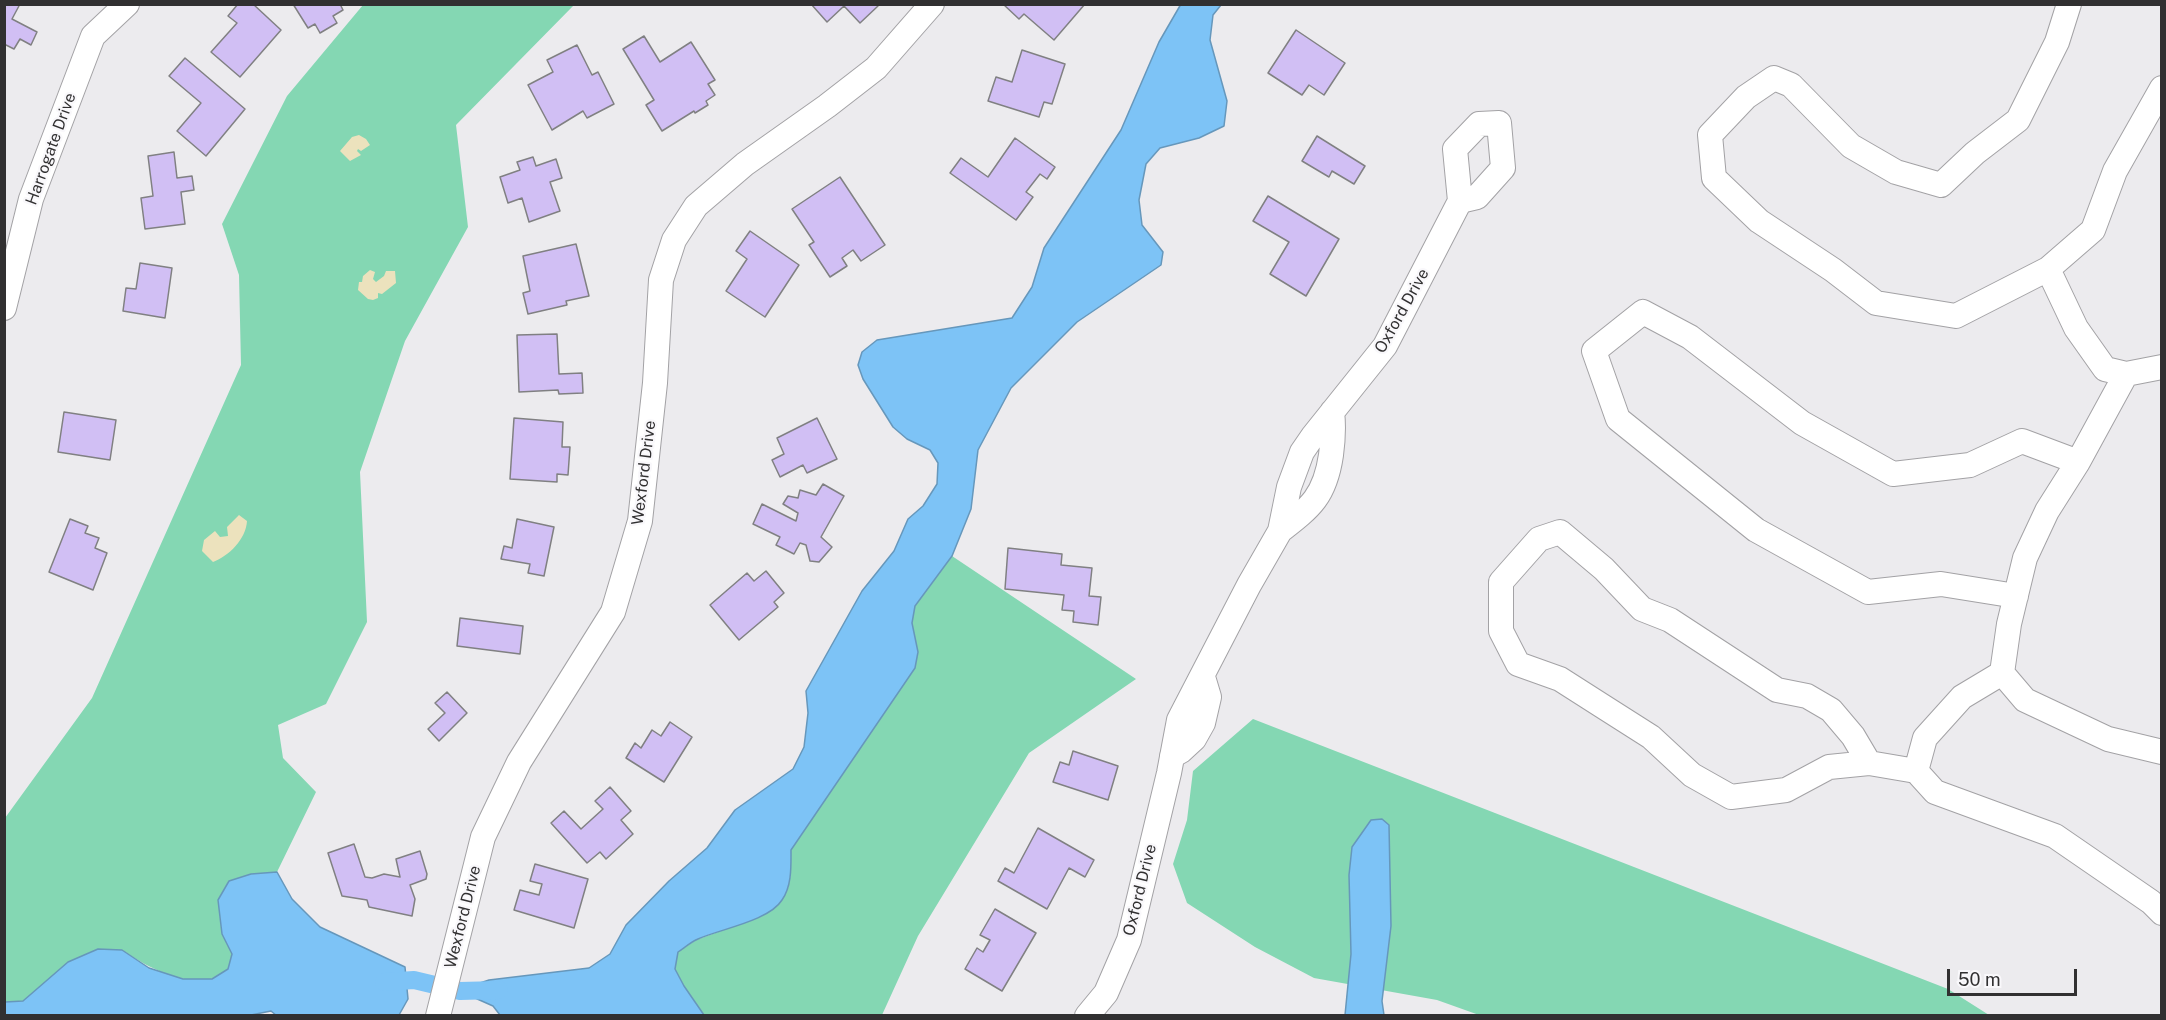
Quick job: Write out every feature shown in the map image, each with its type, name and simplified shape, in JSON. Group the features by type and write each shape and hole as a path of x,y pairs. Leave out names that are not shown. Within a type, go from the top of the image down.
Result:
{"street":[{"name":"Harrogate Drive","path":"4,308 31,199 93,36 126,4"},
{"name":"Wexford Drive","path":"438,1016 483,837 519,762 613,612 640,521 655,383 661,280 674,240 696,206 745,164 876,68 932,4"},
{"path":"2068,4 2057,42 2018,120 1975,153 1941,184 1896,172 1851,146 1791,85 1774,78 1746,97 1710,135 1714,178 1759,221 1833,270 1876,303 1956,316 2048,269 2093,230 2115,171 2162,88"},
{"name":"Oxford Drive","path":"1087,1016 1106,993 1129,940 1179,720 1249,585 1280,531 1289,487 1302,452 1385,346 1460,201"},
{"path":"2048,269 2076,328 2105,369 2126,374 2162,367"},
{"path":"2016,596 1941,584 1868,592 1756,530 1618,419 1594,351 1643,312 1690,337 1802,423 1893,474 1970,465 2022,441 2078,462"},
{"path":"2126,374 2078,462 2047,511 2025,558 2009,624 2002,673 2025,700 2108,739 2162,752"},
{"name":"Oxford Drive","path":"1280,531 1309,507 1323,489 1334,431 1332,412"},
{"path":"1869,763 1853,736 1831,710 1807,696 1777,690 1670,620 1642,609 1604,569 1560,532 1539,539 1501,582 1501,631 1518,664 1560,679 1651,737 1692,775 1731,797 1786,790 1829,767 1869,763 1916,771 1935,792 2055,836 2151,902 2162,913"},
{"path":"1916,771 1925,738 1962,697 2002,673"}],"green space":[{"path":"363,5 574,5 456,125 468,227 405,341 360,472 367,622 326,704 278,725 283,758 316,792 277,872 251,874 229,881 218,900 222,934 232,954 228,969 218,976 200,980 176,977 153,968 122,950 40,988 23,1001 5,1002 5,818 92,698 241,365 239,275 222,224 287,96"},
{"path":"952,556 1136,679 1029,753 918,936 882,1015 704,1015 675,969 678,952 696,940 759,917 788,888 791,873 791,850 915,668 918,652 912,623 915,606"},
{"path":"1253,719 1948,989 1989,1015 1479,1015 1437,1000 1314,978 1255,947 1187,903 1173,864 1187,820 1193,771"}],"sand":[{"path":"359,135 370,145 361,151 358,149 361,155 350,161 340,151 352,137"},
{"path":"370,270 375,272 373,279 376,282 384,276 386,271 395,271 396,283 382,294 378,293 378,298 373,300 368,299 358,290 359,282 362,282 363,276"},
{"path":"239,515 247,521 244,534 231,551 213,562 202,551 204,540 215,531 220,537 228,536 227,527"}],"water":[{"path":"1181,4 1221,5 1213,15 1210,40 1227,101 1224,126 1199,138 1160,148 1146,164 1139,200 1142,225 1163,252 1161,265 1077,322 1011,388 978,450 971,509 952,556 915,606 912,623 918,652 915,668 791,850 788,889 782,900 776,907 756,919 707,935 678,952 675,969 704,1015 500,1015 493,1006 475,998 474,985 489,980 589,968 610,954 626,925 669,881 707,848 735,810 793,769 804,747 808,713 806,691 862,591 894,551 908,519 923,506 937,484 938,463 930,450 907,439 893,427 863,379 858,365 862,352 877,340 1012,318 1032,287 1044,248 1121,130 1159,42"},
{"path":"1382,819 1389,825 1391,926 1382,1001 1384,1015 1345,1015 1351,954 1349,875 1352,847 1371,820"},
{"path":"277,872 292,899 320,927 405,967 408,999 399,1015 277,1016 271,1011 246,1016 5,1015 5,1002 23,1001 68,962 98,949 122,950 149,968 183,979 212,979 228,969 232,954 222,934 218,900 229,881 251,874"}],"building":[{"path":"4,4 20,4 12,19 37,32 31,45 20,39 14,49 4,44"},
{"path":"238,4 253,4 281,30 240,77 211,52 237,23 228,16"},
{"path":"293,4 340,4 343,10 333,16 337,23 320,33 315,24 308,28"},
{"path":"811,4 877,4 878,6 860,23 844,6 827,22"},
{"path":"1003,4 1085,4 1054,40 1024,14 1019,19"},
{"path":"1296,30 1345,63 1324,95 1309,85 1302,95 1268,73"},
{"path":"644,36 660,62 691,42 715,80 708,84 715,95 706,101 708,105 662,131 646,105 654,100 623,49"},
{"path":"577,45 592,75 598,72 614,104 587,118 583,111 552,130 528,85 553,72 547,60"},
{"path":"1022,50 1065,64 1052,104 1044,102 1039,117 988,101 996,77 1012,82"},
{"path":"185,58 245,109 206,156 177,131 201,103 169,76"},
{"path":"1317,136 1365,166 1354,184 1332,171 1329,177 1302,161"},
{"path":"1015,138 1055,167 1047,179 1040,174 1026,192 1033,197 1016,220 950,173 961,158 988,177"},
{"path":"174,152 177,178 192,176 194,190 181,192 185,224 145,229 141,198 153,196 148,156"},
{"path":"533,157 536,166 556,159 562,178 550,182 560,211 529,222 522,198 508,203 500,177 520,170 517,162"},
{"path":"840,177 885,245 861,261 853,250 842,258 847,266 830,277 809,245 814,242 792,209"},
{"path":"1268,196 1339,239 1306,296 1270,274 1289,242 1253,221"},
{"path":"750,231 799,265 765,317 726,291 747,259 736,251"},
{"path":"576,244 589,296 566,301 567,305 528,314 523,293 530,291 523,256"},
{"path":"140,263 172,268 165,318 123,311 126,288 136,289"},
{"path":"557,334 559,374 582,373 583,393 559,394 558,390 519,392 517,335"},
{"path":"64,412 116,420 110,460 58,452"},
{"path":"514,418 563,422 562,447 570,447 568,475 557,474 557,482 510,479"},
{"path":"817,418 837,459 807,473 803,465 780,477 772,460 784,454 777,438"},
{"path":"823,484 844,496 821,537 832,547 819,562 810,561 806,545 800,543 794,554 776,545 780,537 753,524 762,504 796,521 798,513 783,504 788,496 798,498 800,490 816,495"},
{"path":"70,519 88,526 85,533 99,538 95,548 107,553 93,590 49,572"},
{"path":"517,519 554,527 544,576 528,573 530,564 501,559 504,546 512,548"},
{"path":"1008,548 1062,554 1061,565 1092,568 1089,596 1101,597 1098,625 1073,622 1074,611 1062,610 1064,595 1005,589"},
{"path":"766,571 784,593 774,602 778,607 739,640 710,605 747,573 754,581"},
{"path":"460,618 523,626 520,654 457,646"},
{"path":"447,692 467,713 439,741 428,729 445,713 435,703"},
{"path":"670,722 692,737 664,782 626,758 635,743 641,748 652,730 661,736"},
{"path":"1073,751 1118,766 1108,800 1053,782 1060,762 1069,765"},
{"path":"610,787 631,811 621,820 633,834 606,859 600,852 587,863 551,823 564,811 581,829 603,809 595,801"},
{"path":"1038,828 1094,860 1085,877 1069,868 1047,909 998,881 1005,868 1014,873"},
{"path":"354,844 365,877 372,878 384,874 400,877 396,859 420,851 427,874 426,879 410,885 415,899 412,916 369,907 367,900 342,896 328,853"},
{"path":"535,864 588,879 574,928 514,910 520,890 539,895 542,884 530,881"},
{"path":"995,909 1036,933 1002,991 965,969 977,948 983,952 990,940 980,935"}],"waterway":[{"path":"384,982 414,980 460,991 499,990"}]}
